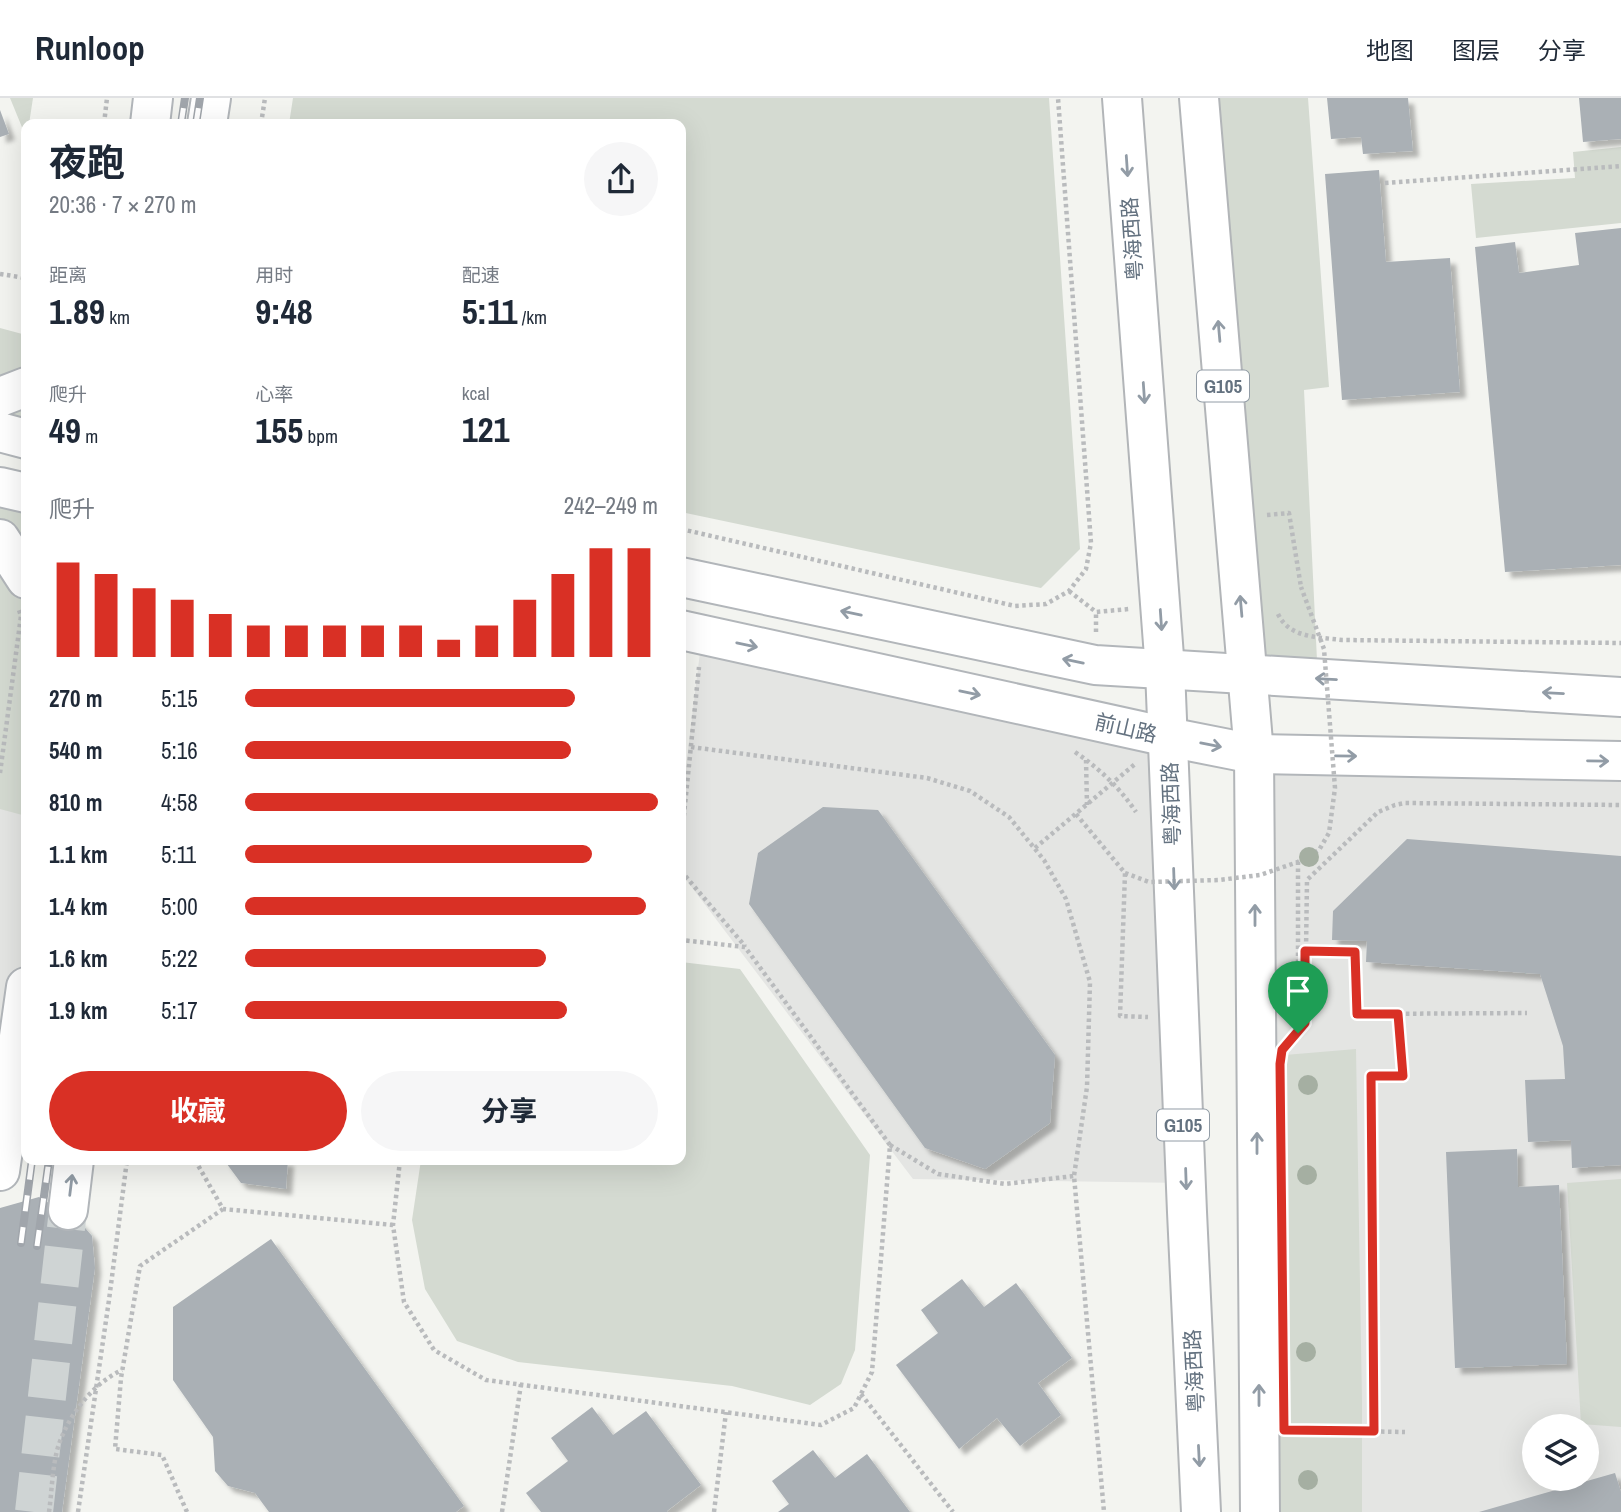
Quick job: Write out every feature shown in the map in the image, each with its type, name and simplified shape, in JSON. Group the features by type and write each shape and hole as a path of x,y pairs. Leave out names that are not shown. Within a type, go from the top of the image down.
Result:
{"main road":[{"path":"151,119 153,98"},
{"path":"208,119 211,98"},
{"name":"粤海西路","path":"1122,98 1165,670 1201,1512"},
{"name":"G105","path":"1199,98 1254,754 1260,1512"},
{"path":"0,397 21,389"},
{"path":"0,432 21,438"},
{"path":"0,487 21,492"},
{"path":"0,539 21,590"},
{"path":"686,578 1095,665 1621,697"},
{"name":"前山路","path":"693,649 1254,754 1621,761"},
{"path":"0,1171 21,1022"},
{"path":"68,1210 73,1165"}],"path":[{"path":"105,119 107,98"},
{"path":"262,119 265,98"},
{"path":"686,530 1015,606 1046,604 1069,592 1086,569 1091,543 1058,98"},
{"path":"1385,183 1621,166"},
{"path":"0,274 21,277"},
{"path":"1076,814 1125,873 1149,882 1219,880 1260,875 1298,862 1319,850 1329,833 1335,788 1324,649 1301,587 1289,513 1260,516"},
{"path":"1273,604 1282,623 1299,634 1342,640 1621,643"},
{"path":"0,773 21,616"},
{"path":"686,796 691,747 693,649"},
{"path":"1035,848 1168,737"},
{"path":"691,747 927,778 970,790 1009,817 1044,860 1066,899 1090,982 1087,1087 1074,1176 1104,1512"},
{"path":"1069,748 1095,765 1114,782 1142,822"},
{"path":"1287,1043 1305,1023 1307,880 1372,817 1385,808 1405,803 1621,805"},
{"path":"1298,862 1298,1033"},
{"path":"1125,873 1120,1016 1160,1018"},
{"path":"1154,873 1155,886"},
{"path":"686,877 746,947 890,1145 938,1174 1005,1184 1074,1176"},
{"path":"686,941 746,947"},
{"path":"1305,951 1355,952 1357,1014 1527,1013"},
{"path":"1374,1431 1371,1076 1403,1076 1398,1014"},
{"path":"399,1165 393,1225 404,1302 434,1350 486,1380 821,1425 853,1408 872,1372 890,1145"},
{"path":"78,1512 126,1165"},
{"path":"198,1165 223,1209"},
{"path":"187,1512 162,1455 115,1449 122,1370 141,1266 223,1209 393,1225"},
{"path":"49,1512 58,1447 67,1426 96,1387 122,1370"},
{"path":"502,1512 521,1384"},
{"path":"861,1394 953,1512"},
{"path":"714,1512 726,1412"},
{"path":"1284,1430 1405,1432"}],"shaded area":[{"path":"10,98 33,98 30,119 21,119 21,125"},
{"path":"293,98 1049,98 1080,549 1041,588 686,513 686,119 290,119"},
{"path":"1213,98 1308,98 1329,387 1304,390 1317,660 1257,660"},
{"path":"1621,147 1621,223 1476,238 1471,184 1575,178 1573,152"},
{"path":"0,328 21,334 21,422 0,417"},
{"path":"0,488 21,493 21,1020 0,1168"},
{"path":"0,503 21,508 21,815 0,809"},
{"path":"702,636 1168,738 1185,1183 913,1179 686,880 686,766"},
{"path":"1254,754 1621,761 1621,1512 1260,1512"},
{"path":"686,963 740,969 870,1155 855,1350 841,1384 810,1405 732,1386 518,1362 457,1341 425,1289 412,1220 420,1165 686,1165"},
{"path":"1356,1049 1362,1512 1273,1512 1273,1056"},
{"path":"1621,1179 1621,1427 1599,1425 1599,1414 1580,1414 1567,1183"}],"building":[{"path":"1327,98 1408,98 1413,151 1363,154 1361,137 1331,139"},
{"path":"1579,98 1621,98 1621,139 1583,142"},
{"path":"0,110 9,134 0,137"},
{"path":"1379,170 1386,262 1450,258 1460,392 1342,400 1325,174"},
{"path":"1621,228 1621,565 1505,572 1475,247 1515,242 1519,273 1579,265 1575,233"},
{"path":"823,807 878,810 1055,1055 1050,1123 985,1169 925,1148 749,904 758,853"},
{"path":"1407,839 1621,856 1621,1165 1572,1168 1571,1140 1528,1142 1525,1080 1565,1079 1563,1046 1540,974 1366,962 1367,941 1332,940 1333,911"},
{"path":"1517,1149 1518,1187 1559,1185 1567,1364 1455,1368 1446,1152"},
{"path":"228,1165 288,1165 286,1189 241,1183"},
{"path":"39,1197 80,1222 92,1236 95,1268 62,1512 0,1512 0,1208"},
{"path":"271,1239 464,1506 456,1512 269,1512 255,1493 228,1486 215,1471 213,1437 173,1380 173,1307"},
{"path":"962,1279 984,1307 1016,1283 1072,1358 1038,1383 1061,1415 1020,1446 997,1418 959,1449 896,1365 938,1333 921,1310"},
{"path":"592,1407 613,1435 646,1411 701,1485 668,1512 541,1512 526,1493 568,1461 551,1438"},
{"path":"813,1450 835,1478 867,1454 910,1512 778,1512 789,1504 772,1481"},
{"path":"1615,1473 1621,1492 1621,1512 1479,1512 1552,1491 1599,1491 1599,1478"}],"tunnel":[{"path":"34,1512 68,1210"}],"railway":[{"path":"182,119 185,98"},
{"path":"197,119 200,98"},
{"path":"21,1243 31,1165"},
{"path":"37,1246 48,1165"}],"route":[{"path":"1305,951 1355,952 1357,1014 1398,1014 1403,1076 1371,1076 1374,1431 1284,1430 1280,1064 1282,1050 1298,1033 1305,1023 1305,951"}]}
